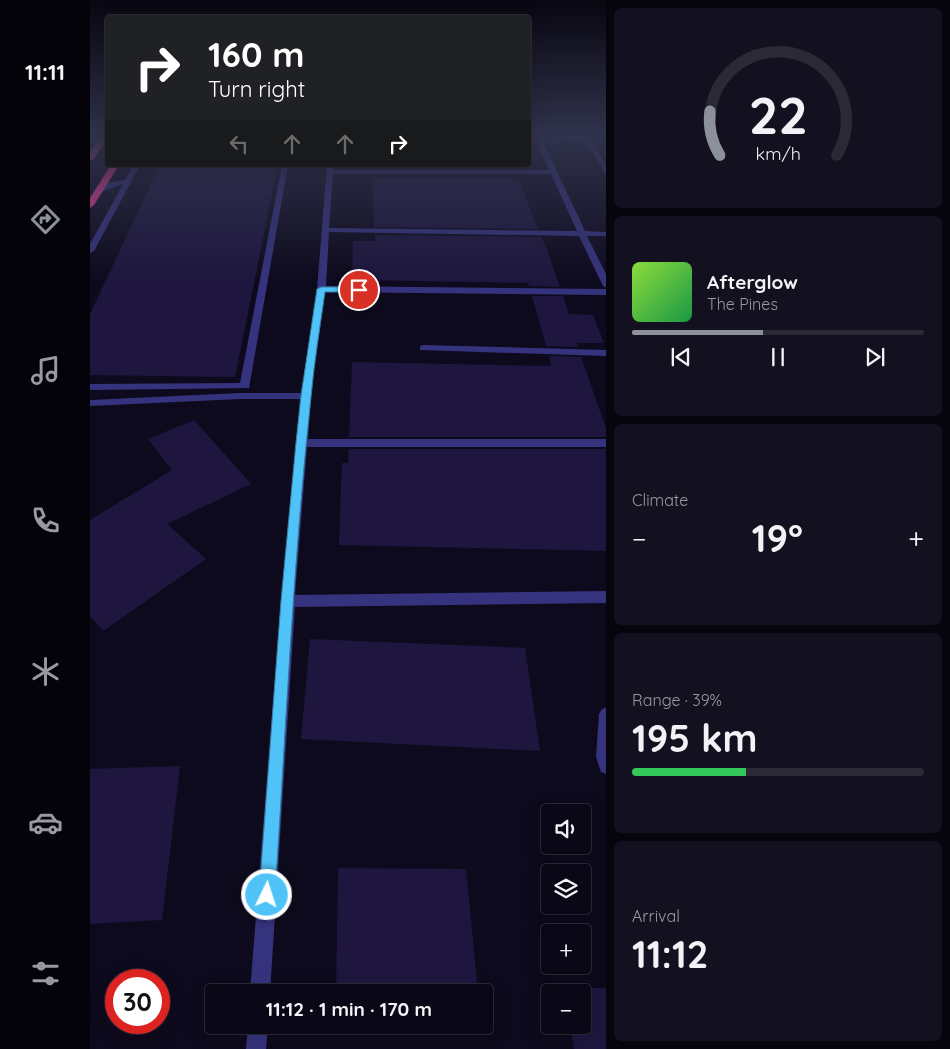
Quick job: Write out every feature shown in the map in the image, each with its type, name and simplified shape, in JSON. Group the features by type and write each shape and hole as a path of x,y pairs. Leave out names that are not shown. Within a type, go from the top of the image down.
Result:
{"highway":[{"path":"90,205 104,184"}],"street":[{"path":"101,190 116,184"},
{"path":"90,250 93,240 127,184"},
{"path":"90,387 245,386 282,184"},
{"path":"261,984 288,601 306,396 321,289 329,184"},
{"path":"559,184 606,286"},
{"path":"326,230 606,234"},
{"path":"321,289 606,292"},
{"path":"423,348 606,353"},
{"path":"90,403 240,396 306,396"},
{"path":"302,443 606,443"},
{"path":"288,601 606,598"},
{"path":"606,714 604,757 606,766"},
{"path":"256,1049 257,1034"}],"building":[{"path":"151,184 274,184 235,377 90,375 90,314"},
{"path":"372,184 520,184 538,229 374,227"},
{"path":"375,235 541,237 560,287 529,286 528,283 352,280 353,241 375,241"},
{"path":"532,296 563,296 569,314 593,315 604,343 577,343 578,347 546,346"},
{"path":"549,356 581,357 606,428 606,437 349,437 352,362 551,366"},
{"path":"194,420 251,484 167,524 206,559 103,631 90,616 90,520 172,470 148,439"},
{"path":"349,449 606,449 606,551 339,545 342,463 348,463"},
{"path":"310,639 525,648 540,751 301,739"},
{"path":"180,766 162,920 90,924 90,769"},
{"path":"338,868 466,869 477,984 336,984"},
{"path":"591,988 606,988 606,1049 574,1049 572,1034 591,1034"}],"route":[{"path":"267,895 288,601 306,396 321,289 359,290"}]}
